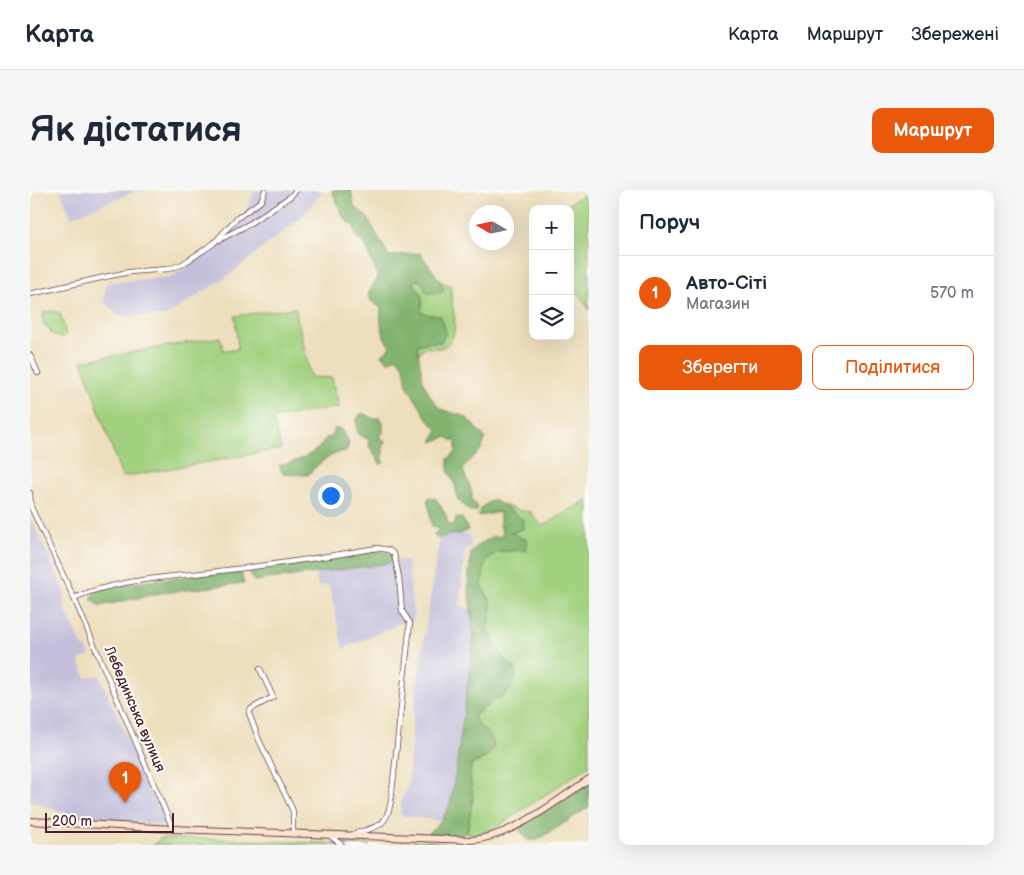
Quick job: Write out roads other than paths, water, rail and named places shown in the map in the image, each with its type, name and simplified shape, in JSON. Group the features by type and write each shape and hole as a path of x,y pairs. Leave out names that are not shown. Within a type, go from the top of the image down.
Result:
{"street":[{"path":"213,244 236,219 261,201 265,190"},
{"path":"30,294 129,272 168,269 181,265 249,224 291,196 296,190"},
{"path":"30,356 38,373"},
{"name":"Лебединська вулиця","path":"30,493 31,506 74,598 173,829"},
{"path":"74,598 85,593 158,577 247,568 377,548 389,550 394,554 399,577 402,610 410,623 391,801 389,813 384,821 370,829 348,836"},
{"path":"260,668 273,697 249,712 259,740 293,811 293,834"},
{"path":"30,822 413,838 472,843 491,838 509,830 589,780"},
{"path":"329,835 342,845"},
{"path":"409,845 413,838"}],"place":[{"name":"Авто-Сіті","path":"125,803"}]}
